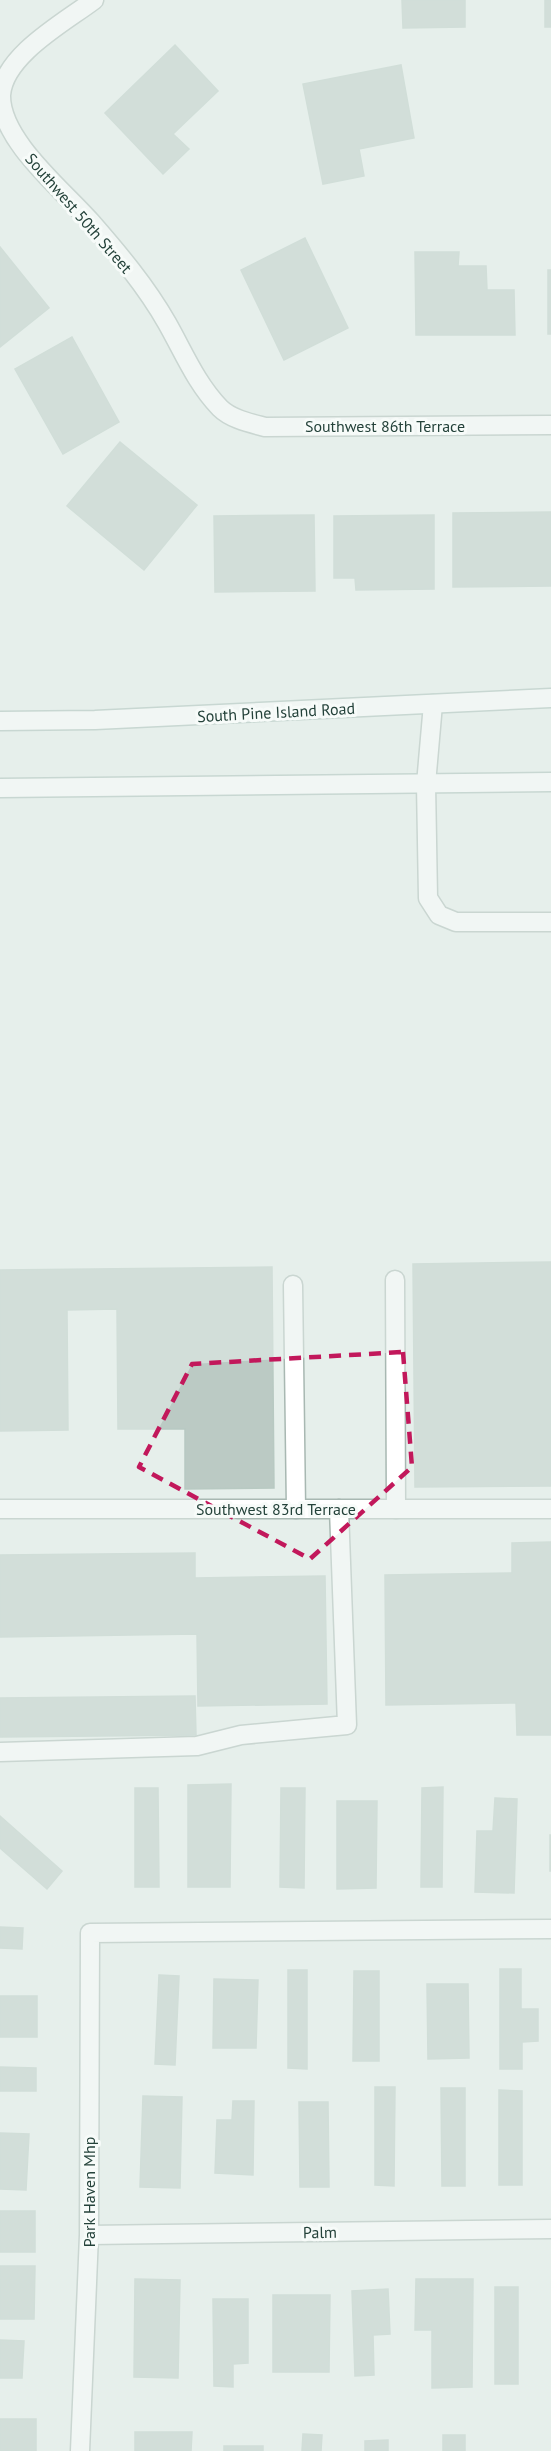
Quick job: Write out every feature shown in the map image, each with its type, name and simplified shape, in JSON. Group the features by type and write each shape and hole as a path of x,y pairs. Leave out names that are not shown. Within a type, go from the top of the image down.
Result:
{"street":[{"name":"Southwest 50th Street","path":"94,0 17,60 5,77 1,95 2,112 28,157 97,229 144,287 167,322 204,391 222,411"},
{"name":"Southwest 86th Terrace","path":"222,411 244,422 265,427 551,425"},
{"name":"South Pine Island Road","path":"0,721 95,720 551,698"},
{"path":"433,704 426,784 428,898 439,915 456,922 551,922"},
{"path":"0,788 551,782"},
{"path":"395,1280 396,1509"},
{"path":"294,1285 296,1509"},
{"name":"Southwest 83rd Terrace","path":"0,1509 551,1509"},
{"path":"0,1752 196,1746 241,1735 347,1725 339,1509"},
{"name":"Park Haven Mhp","path":"80,2451 89,2235 90,1933 551,1929"},
{"name":"Palm","path":"89,2235 551,2229"}],"highlighted area":[{"path":"403,1352 412,1467 310,1559 139,1467 192,1364"}],"building":[{"path":"402,0 465,0 465,27 403,28"},
{"path":"545,0 551,0 551,27 545,27"},
{"path":"175,45 218,91 173,134 189,149 163,174 105,113"},
{"path":"401,65 414,138 359,149 364,176 323,184 303,84"},
{"path":"305,238 348,328 284,360 241,270"},
{"path":"0,247 49,308 0,347"},
{"path":"415,252 459,252 458,266 486,266 487,290 514,290 515,335 416,335"},
{"path":"548,270 551,270 551,334 548,334"},
{"path":"72,337 119,422 63,454 15,369"},
{"path":"120,442 197,505 144,570 67,506"},
{"path":"551,512 551,586 453,587 453,513"},
{"path":"314,515 315,591 215,592 214,516"},
{"path":"434,515 434,589 356,590 355,578 334,578 334,516"},
{"path":"551,1262 551,1486 415,1487 413,1264"},
{"path":"272,1267 274,1488 185,1489 185,1429 118,1429 117,1309 67,1310 68,1430 0,1431 0,1270"},
{"path":"551,1542 551,1735 517,1735 516,1703 386,1705 385,1575 512,1573 512,1543"},
{"path":"195,1553 195,1578 325,1576 327,1704 198,1706 197,1634 0,1637 0,1555"},
{"path":"195,1696 196,1735 0,1737 0,1698"},
{"path":"231,1784 230,1887 188,1887 188,1785"},
{"path":"443,1787 442,1887 421,1887 422,1788"},
{"path":"135,1788 158,1788 159,1887 135,1887"},
{"path":"281,1788 305,1788 304,1888 280,1887"},
{"path":"495,1798 517,1799 514,1893 475,1892 477,1831 493,1831"},
{"path":"337,1801 377,1801 376,1888 337,1889"},
{"path":"0,1816 62,1871 47,1889 0,1848"},
{"path":"551,1835 551,1871 550,1871"},
{"path":"0,1927 23,1928 22,1949 0,1948"},
{"path":"500,1969 521,1969 521,2009 538,2009 538,2041 522,2042 522,2069 500,2069"},
{"path":"288,1970 307,1970 307,2069 288,2068"},
{"path":"354,1971 379,1971 379,2061 353,2061"},
{"path":"159,1975 179,1976 175,2065 155,2064"},
{"path":"214,1979 258,1980 256,2048 213,2048"},
{"path":"427,1984 468,1984 469,2058 428,2059"},
{"path":"0,1996 37,1996 37,2037 0,2037"},
{"path":"0,2067 36,2068 36,2091 0,2091"},
{"path":"375,2087 395,2087 394,2186 375,2185"},
{"path":"441,2088 465,2088 465,2186 442,2186"},
{"path":"499,2090 522,2091 522,2185 499,2185"},
{"path":"143,2096 182,2097 180,2188 140,2187"},
{"path":"233,2101 254,2101 253,2175 215,2173 217,2120 232,2120"},
{"path":"299,2102 328,2102 329,2187 300,2187"},
{"path":"0,2133 29,2134 26,2190 0,2189"},
{"path":"0,2211 35,2211 35,2252 0,2252"},
{"path":"0,2266 35,2266 34,2319 0,2319"},
{"path":"135,2279 180,2280 178,2378 134,2377"},
{"path":"416,2279 473,2279 472,2387 432,2388 432,2330 415,2330"},
{"path":"495,2287 518,2287 518,2384 495,2384"},
{"path":"388,2289 390,2334 373,2335 374,2375 355,2376 352,2291"},
{"path":"273,2295 330,2295 329,2372 273,2372"},
{"path":"213,2299 248,2299 248,2363 233,2364 233,2387 214,2386"},
{"path":"0,2340 24,2341 22,2378 0,2378"},
{"path":"0,2419 36,2419 36,2451 0,2451"},
{"path":"135,2432 192,2432 191,2451 135,2451"},
{"path":"303,2434 322,2435 321,2451 302,2451"},
{"path":"443,2435 465,2435 465,2451 443,2451"},
{"path":"388,2440 388,2451 365,2451 365,2441"},
{"path":"224,2446 263,2446 263,2451 224,2451"}]}
